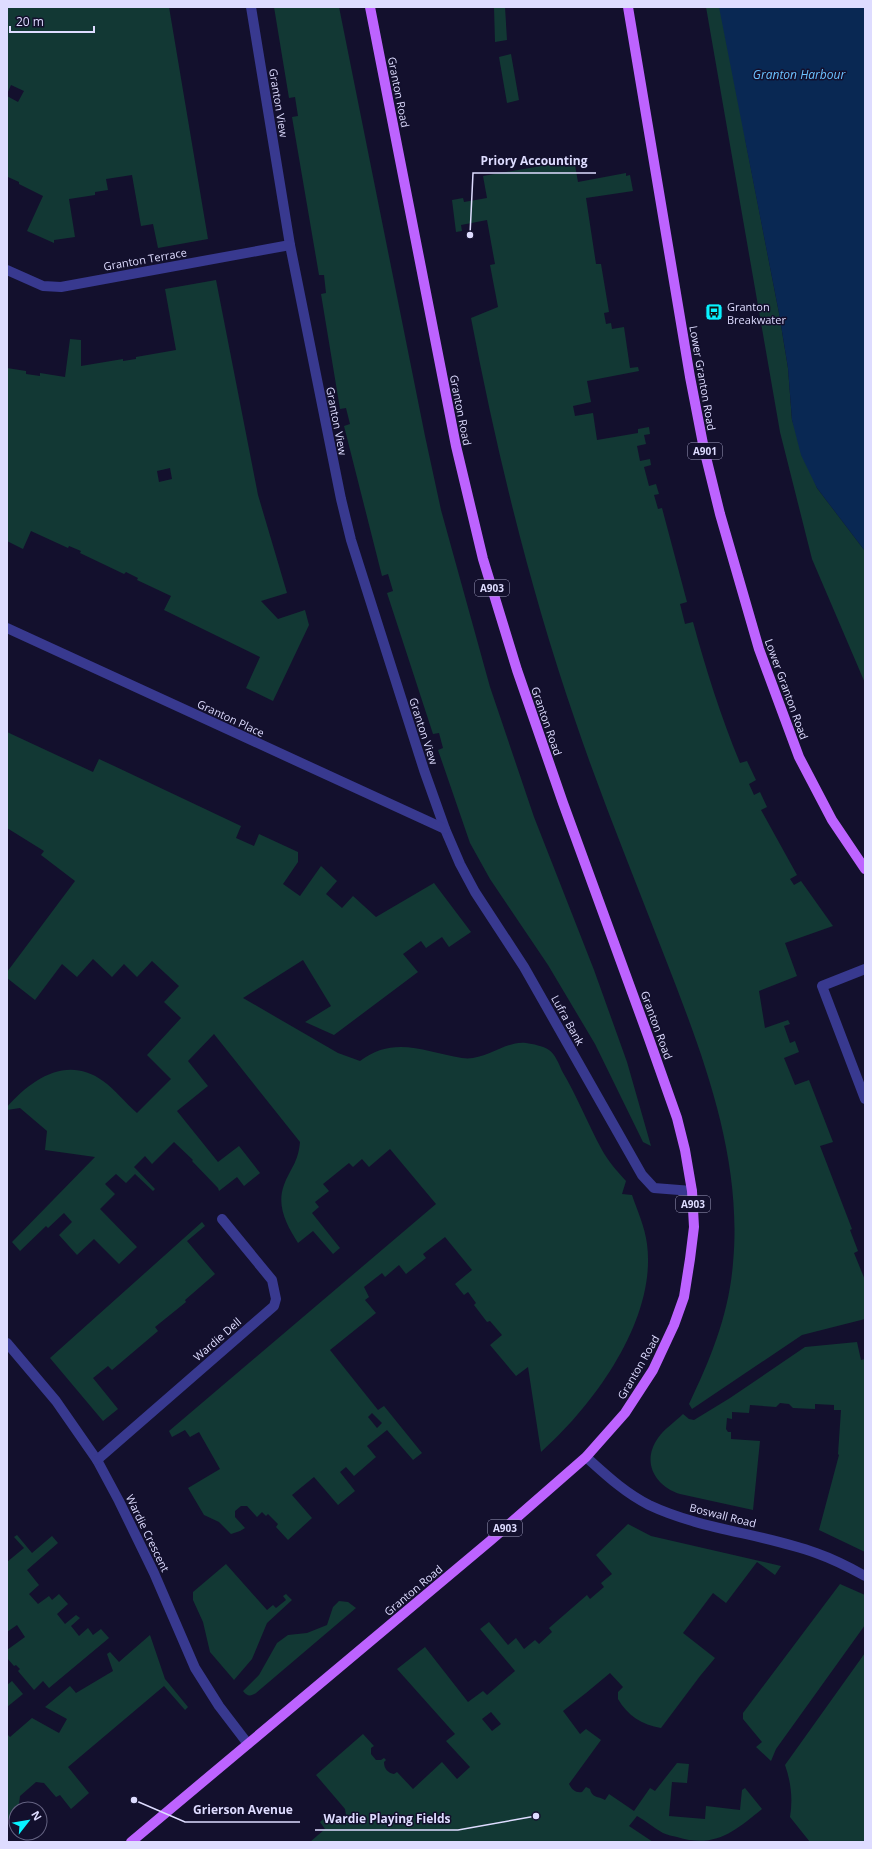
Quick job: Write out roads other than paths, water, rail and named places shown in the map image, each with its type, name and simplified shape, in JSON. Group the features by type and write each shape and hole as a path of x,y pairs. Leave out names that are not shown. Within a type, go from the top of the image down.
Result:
{"main road":[{"name":"Granton Road","path":"131,1842 490,1541 586,1457 625,1413 641,1391 661,1356 684,1297 690,1259 694,1227 692,1191 685,1150 671,1100 562,803 516,670 483,559 456,446 370,7"},
{"name":"Lower Granton Road","path":"628,7 690,377 704,449 726,537 759,649 781,712 799,757 832,820 865,869"}],"street":[{"name":"Granton View","path":"251,7 290,245 326,427 351,540 444,829"},
{"name":"Granton Terrace","path":"7,270 43,286 61,287 290,245"},
{"name":"Granton Place","path":"7,628 444,829"},
{"name":"Lufra Bank","path":"444,829 475,892 528,974 616,1132 642,1175 654,1188 692,1191"},
{"path":"865,969 822,986 865,1099"},
{"name":"Wardie Dell","path":"97,1460 274,1306 276,1299 272,1280 222,1219"},
{"name":"Wardie Crescent","path":"7,1343 56,1401 97,1460 148,1560 195,1668 219,1706 248,1744"},
{"name":"Boswall Road","path":"586,1457 628,1493 663,1511 714,1526 815,1552 841,1563 865,1576"}],"water":[{"name":"Granton Harbour","path":"719,7 865,7 865,551 817,488 801,455 792,420 788,368 779,313"}],"place":[{"name":"Priory Accounting","path":"470,235"},
{"name":"Granton Breakwater","path":"714,312"},
{"name":"Grierson Avenue","path":"134,1800"},
{"name":"Wardie Playing Fields","path":"536,1816"}]}
